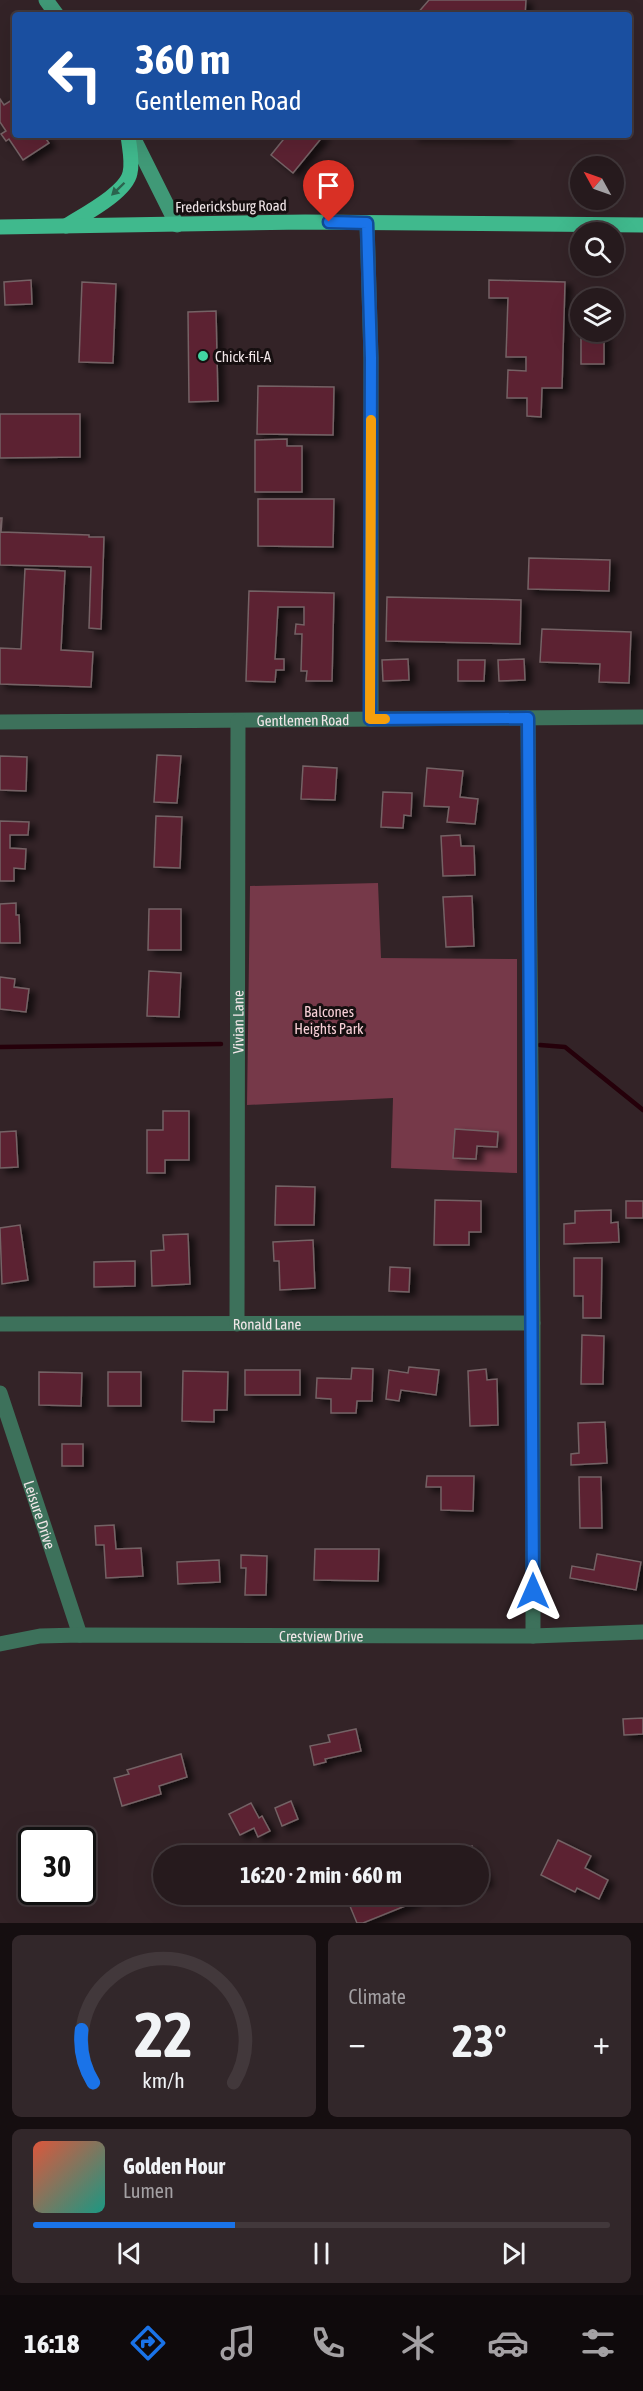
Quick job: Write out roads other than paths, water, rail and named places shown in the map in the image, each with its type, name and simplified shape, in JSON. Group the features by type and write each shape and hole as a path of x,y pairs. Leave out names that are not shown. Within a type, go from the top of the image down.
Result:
{"main road":[{"path":"65,226 114,194 125,184 131,171 130,138"},
{"name":"Fredericksburg Road","path":"0,227 367,223 643,225"}],"street":[{"path":"132,138 177,225"},
{"path":"367,223 371,358 370,719"},
{"name":"Gentlemen Road","path":"0,722 643,717"},
{"path":"528,718 533,1635"},
{"name":"Vivian Lane","path":"237,1324 238,721"},
{"name":"Ronald Lane","path":"0,1324 533,1323"},
{"name":"Leisure Drive","path":"0,1393 80,1635"},
{"name":"Crestview Drive","path":"0,1644 40,1636 80,1635 533,1635 643,1632"}],"waterway":[{"path":"0,1047 221,1044"},
{"path":"540,1045 565,1047 643,1110"}],"place":[{"name":"Chick-fil-A","path":"203,356"}],"park label":[{"name":"Balcones Heights Park","path":"329,1020"}]}
